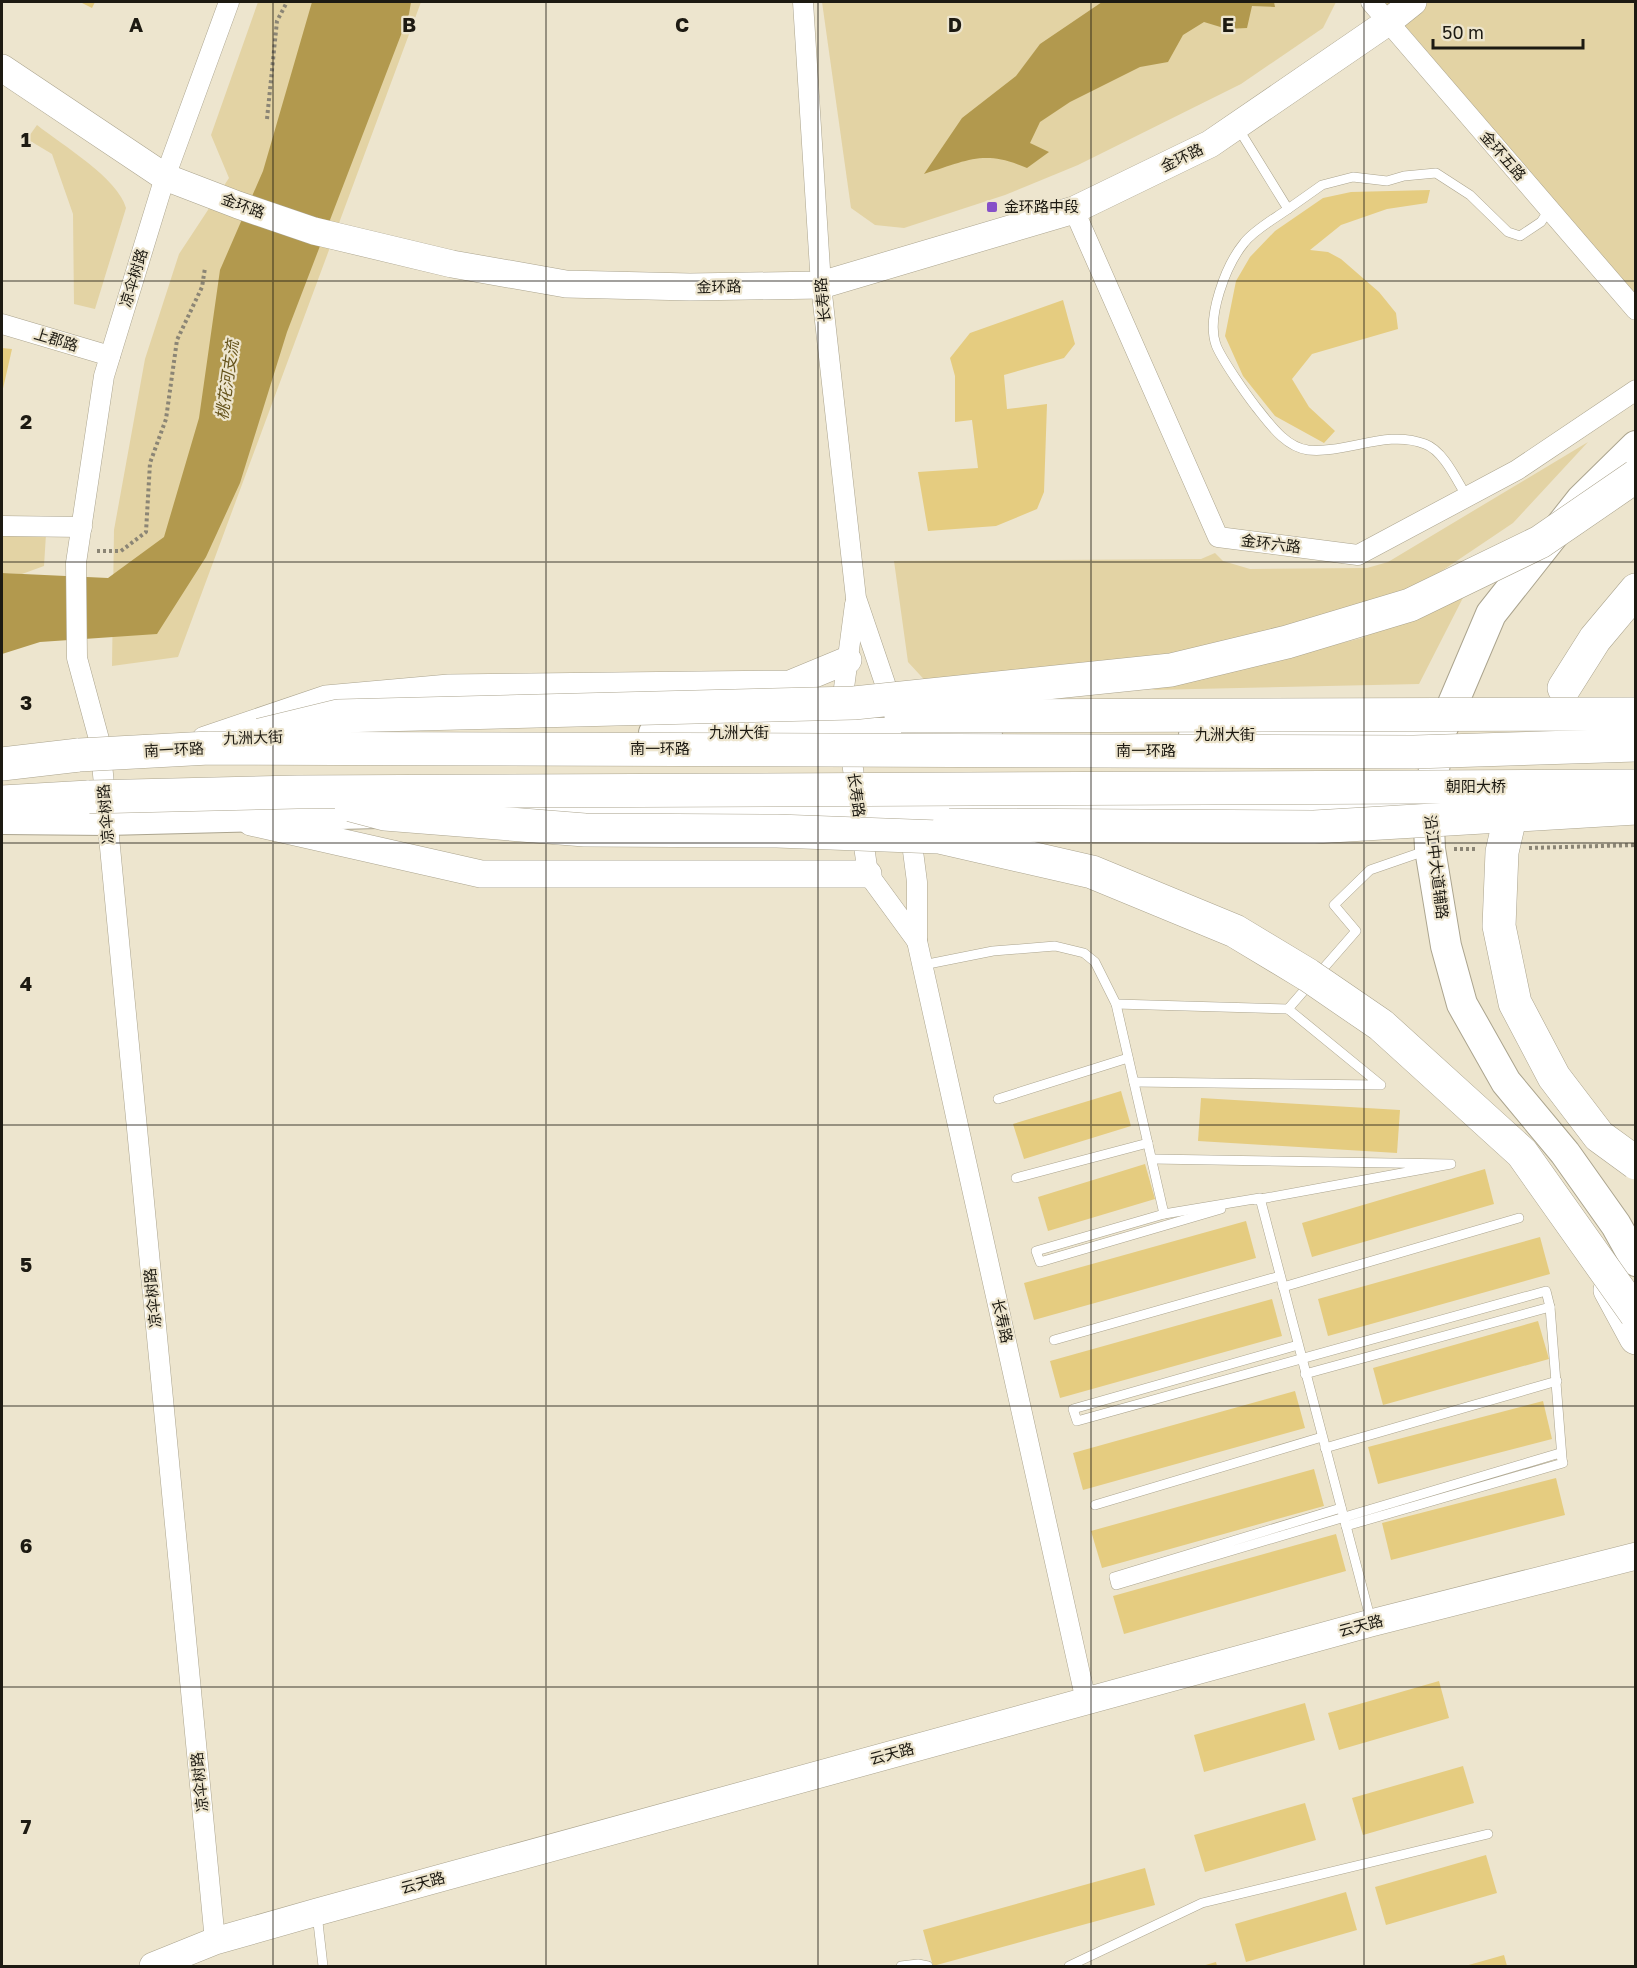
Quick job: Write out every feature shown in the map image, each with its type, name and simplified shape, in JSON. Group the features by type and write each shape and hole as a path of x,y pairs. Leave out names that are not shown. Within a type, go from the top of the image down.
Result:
{"highway":[{"path":"207,744 338,716 854,703 1171,670 1287,642 1410,605 1540,542 1635,476"},
{"path":"1635,590 1595,639 1564,688 1518,786 1502,852 1499,926 1515,1003 1554,1077 1599,1136 1635,1163"},
{"path":"348,735 498,718 1635,714"},
{"name":"南一环路","path":"2,764 207,744 1319,752 1414,752 1635,745"},
{"name":"朝阳大桥","path":"297,792 1635,786"},
{"path":"2,802 89,797 297,792 385,814 585,830 777,831 939,837 1092,872 1235,931 1308,975 1381,1025 1522,1153 1587,1249 1635,1314"},
{"path":"486,811 590,822 1314,827 1635,808"},
{"path":"1587,1249 1635,1338"}],"main road":[{"name":"沿江中大道辅路","path":"1635,446 1581,500 1491,614 1440,734 1428,805 1430,849 1446,946 1462,1004 1506,1082 1565,1153 1616,1225 1635,1261"},
{"name":"九洲大街","path":"2,753 100,743 207,744 348,735 848,732 1024,736 1440,734"},
{"path":"2,819 107,820 486,811 859,813 1428,805"}],"street":[{"name":"凉伞树路","path":"215,1941 100,743 77,658 77,557 104,376 165,177 229,2"},
{"name":"长寿路","path":"803,2 821,285 856,598 893,708 917,882 917,941 1086,1701"},
{"name":"金环五路","path":"1371,2 1635,310"},
{"name":"金环路","path":"2,68 165,177 238,206 314,231 452,264 566,284 690,287 821,285 1074,210 1210,144 1388,22 1413,2"},
{"name":"金环六路","path":"1074,210 1218,537 1358,555 1516,470 1635,390"},
{"name":"上郡路","path":"2,324 110,356"},
{"path":"2,526 82,527"},
{"name":"长寿路","path":"856,598 844,688 868,874 917,941"},
{"path":"207,744 326,699 449,688 790,684 848,660"},
{"path":"224,816 481,874 868,874"},
{"name":"云天路","path":"153,1966 215,1941 316,1912 1371,1623 1635,1556"}],"lane":[{"path":"1236,126 1288,209"},
{"path":"1467,497 1442,459 1428,444 1399,439 1307,450 1293,445 1280,435 1253,403 1216,345 1214,312 1224,281 1244,242 1322,185 1353,177 1387,181 1404,176 1436,172 1470,195 1508,232 1520,236 1541,222 1549,210"},
{"path":"1288,1009 1356,931 1334,905 1370,870 1430,849"},
{"path":"922,965 993,951 1055,946 1084,953 1095,962 1116,1004 1164,1214"},
{"path":"1116,1004 1288,1009 1381,1086 1134,1082"},
{"path":"998,1099 1128,1058"},
{"path":"1016,1178 1148,1143"},
{"path":"1152,1159 1451,1164 1164,1214 1036,1251 1040,1263 1260,1198"},
{"path":"1260,1198 1371,1623"},
{"path":"1283,1287 1519,1218"},
{"path":"1054,1340 1280,1275"},
{"path":"1298,1345 1073,1409 1077,1421 1301,1357 1546,1291 1550,1307 1563,1463"},
{"path":"1305,1374 1550,1307"},
{"path":"1325,1448 1557,1381"},
{"path":"1095,1505 1322,1437"},
{"path":"1342,1512 1116,1585 1114,1577 1342,1512 1560,1453 1563,1463"},
{"path":"1346,1526 1563,1463"},
{"path":"1069,1966 1203,1904 1488,1834"},
{"path":"316,1912 322,1966"},
{"path":"901,1966 928,1966"}],"path":[{"path":"267,118 278,21 287,2"},
{"path":"77,557 121,551 146,532 150,463 166,419 177,340 202,287 205,268"}],"shaded area":[{"path":"258,2 421,2 178,657 112,666 114,530 145,359 179,254 229,178 211,135"},
{"path":"822,2 1336,2 1323,28 1241,84 1078,165 1005,195 904,228 875,225 851,208"},
{"path":"1385,2 1635,2 1635,296"},
{"path":"37,125 101,174 121,197 126,208 95,309 74,304 73,214 52,154 27,139"},
{"path":"1588,442 1513,523 1406,595 1173,654 931,687 908,662 894,561 1201,559 1215,553 1223,561 1250,569 1367,568 1388,562"},
{"path":"2,534 46,534 44,566 22,574 2,573"},
{"path":"1469,586 1419,684 1151,690 1362,638"}],"water":[{"name":"桃花河支流","path":"312,2 411,2 409,14 287,332 240,483 206,557 157,634 40,642 2,654 2,573 108,578 164,537 199,418 220,270 263,171"},
{"path":"1102,2 1274,2 1275,7 1252,6 1247,28 1227,29 1204,22 1183,35 1168,62 1140,67 1070,102 1040,122 1030,143 1049,152 1027,168 1012,162 986,158 964,161 924,174 962,118 1016,76 1040,44"}],"building":[{"path":"80,2 95,2 92,8"},
{"path":"1430,190 1427,203 1387,209 1341,225 1310,250 1328,252 1341,259 1379,292 1396,313 1398,329 1312,354 1292,379 1309,407 1335,431 1324,443 1275,416 1243,376 1225,336 1236,281 1250,257 1275,231 1323,198 1351,192"},
{"path":"1063,300 1075,344 1064,358 1004,375 1007,409 1047,404 1044,492 1037,509 996,526 928,531 918,472 978,468 972,420 955,422 955,376 950,358 970,333"},
{"path":"2,348 12,349 2,393"},
{"path":"1121,1091 1131,1126 1024,1159 1013,1124"},
{"path":"1201,1098 1400,1110 1397,1153 1198,1141"},
{"path":"1145,1164 1155,1199 1048,1231 1038,1197"},
{"path":"1485,1169 1494,1204 1312,1257 1302,1223"},
{"path":"1246,1221 1256,1258 1034,1320 1024,1283"},
{"path":"1540,1237 1550,1274 1328,1336 1318,1299"},
{"path":"1272,1299 1282,1336 1060,1398 1050,1361"},
{"path":"1538,1321 1549,1359 1383,1405 1373,1368"},
{"path":"1295,1391 1305,1428 1083,1490 1073,1453"},
{"path":"1543,1401 1552,1439 1378,1484 1368,1447"},
{"path":"1314,1469 1324,1506 1102,1568 1091,1531"},
{"path":"1556,1478 1565,1515 1391,1560 1382,1523"},
{"path":"1336,1534 1346,1571 1124,1634 1113,1596"},
{"path":"1439,1681 1449,1718 1339,1750 1328,1713"},
{"path":"1305,1703 1315,1740 1204,1772 1194,1735"},
{"path":"1463,1766 1474,1803 1363,1835 1352,1798"},
{"path":"1305,1803 1316,1840 1205,1872 1194,1835"},
{"path":"1486,1855 1497,1893 1386,1925 1375,1887"},
{"path":"1145,1868 1155,1905 933,1966 923,1930"},
{"path":"1346,1892 1357,1930 1246,1962 1235,1924"},
{"path":"1504,1955 1507,1966 1465,1966"},
{"path":"1216,1962 1217,1966 1202,1966"}],"place":[{"name":"金环路中段","path":"992,207"}]}
